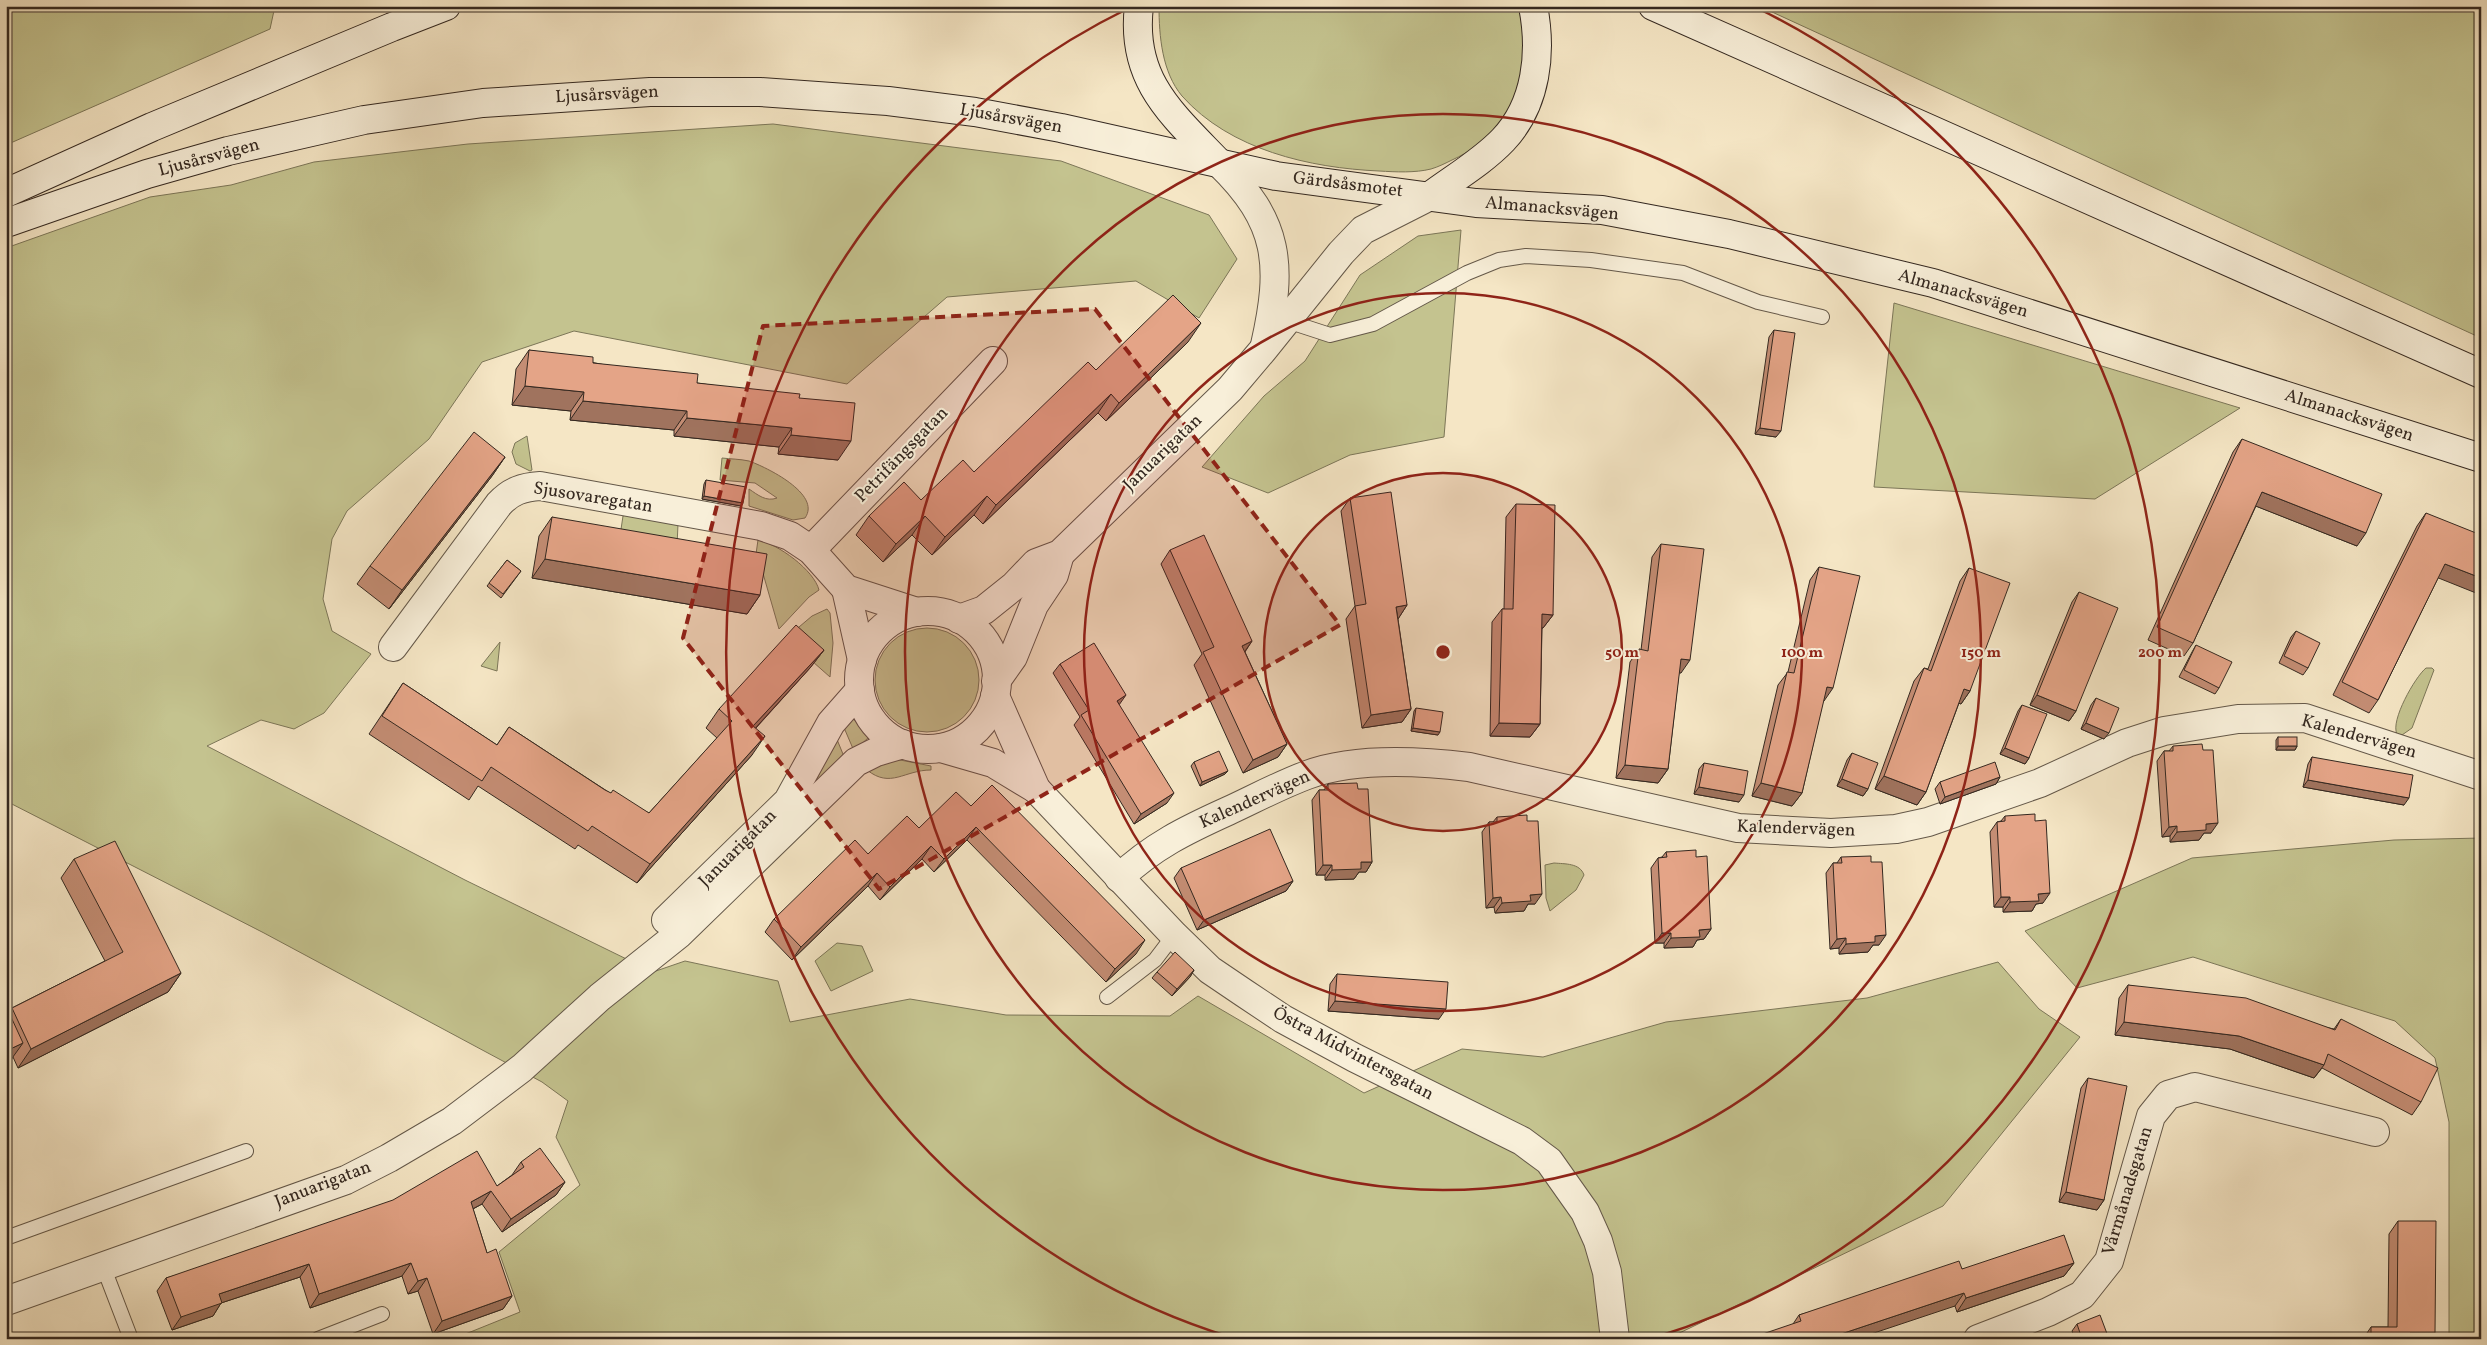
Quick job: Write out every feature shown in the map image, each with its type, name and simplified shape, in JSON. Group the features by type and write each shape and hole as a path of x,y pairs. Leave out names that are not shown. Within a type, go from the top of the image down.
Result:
{"street":[{"path":"6,193 248,86 446,6"},
{"path":"1139,6 1140,54 1156,94 1167,110 1219,163"},
{"path":"1430,196 1488,154 1504,139 1520,117 1532,86 1538,54 1537,26 1533,6"},
{"path":"1654,6 2481,374"},
{"name":"Ljusårsvägen","path":"6,223 147,174 228,151 364,120 483,103 650,92 760,92 927,105 1061,128 1219,163"},
{"name":"Gärdsåsmotet","path":"1219,163 1276,176 1430,196"},
{"name":"Januarigatan","path":"1219,163 1246,191 1260,212 1269,232 1273,260 1274,293 1263,350"},
{"name":"Januarigatan","path":"959,619 984,610 1014,586 1036,563 1060,554 1230,389 1341,253 1363,230 1430,196"},
{"name":"Almanacksvägen","path":"1430,196 1476,203 1602,210 1729,234 1933,283 2481,458"},
{"name":"Petrifängsgatan","path":"811,550 993,361"},
{"name":"Sjusovaregatan","path":"393,647 499,504 509,494 526,487 540,486 761,526 790,536 811,550 846,589 862,660"},
{"name":"Januarigatan","path":"996,689 1013,657 1034,605 1054,575 1060,554"},
{"path":"846,589 917,612"},
{"path":"917,612 934,612 959,619 970,626 986,645 995,669 996,689 987,714 975,730 960,741 941,748 922,749 903,744 887,736 874,723 865,707 860,690 862,660 870,642 883,628 898,618 917,612"},
{"name":"Östra Midvintersgatan","path":"996,689 1036,789"},
{"name":"Januarigatan","path":"600,997 665,921 788,801 831,723 860,690"},
{"name":"Kalendervägen","path":"1119,878 1139,858 1171,837 1309,774 1353,765 1426,762 1469,768 1738,828 1831,833 1896,829 1928,822 2040,783 2128,743 2164,731 2214,721 2261,717 2305,718 2481,776"},
{"name":"Januarigatan","path":"6,1301 346,1180 389,1158 452,1121 522,1068 600,997 679,934 856,762 876,752 903,744"},
{"name":"Östra Midvintersgatan","path":"941,748 992,763 1036,789 1119,878 1210,970 1284,1019 1355,1058 1522,1141 1549,1161 1585,1212 1598,1241 1608,1280 1615,1339"},
{"name":"Vårmånadsgatan","path":"1978,1339 2048,1312 2082,1295 2109,1261 2150,1116 2168,1095 2195,1087 2375,1132"}],"lane":[{"path":"1287,321 1330,335 1373,324 1467,273 1499,260 1526,256 1591,260 1684,273 1758,302 1822,316"},
{"path":"1107,997 1155,960 1174,935"},
{"path":"6,1238 246,1151"},
{"path":"103,1266 131,1339"},
{"path":"318,1339 382,1314"}],"highlighted area":[{"path":"1095,309 1340,625 879,889 683,638 763,326"}],"shaded area":[{"path":"6,6 275,6 270,29 6,145"},
{"path":"1159,6 1522,6 1528,64 1525,77 1514,100 1494,131 1475,147 1445,164 1431,169 1405,172 1326,166 1273,153 1247,143 1201,115 1182,96 1170,76 1161,41"},
{"path":"1759,6 2481,6 2481,338"},
{"path":"773,124 1061,161 1209,215 1237,259 1199,318 1136,281 947,297 847,384 574,331 482,362 429,439 347,511 332,539 323,599 332,631 371,654 324,713 294,729 261,720 207,746 465,880 653,972 685,961 778,981 790,1022 910,999 1006,1015 1170,1016 1198,996 1364,1093 1462,1049 1543,1057 1666,1022 1867,998 1998,962 2039,1009 2080,1037 1943,1206 1667,1339 453,1339 520,1312 499,1252 580,1185 556,1137 568,1101 542,1082 264,933 6,801 6,248 150,197 231,185 314,162 468,144"},
{"path":"1461,230 1444,437 1350,455 1268,493 1202,467 1264,396 1305,361 1360,275 1418,236"},
{"path":"1894,303 2240,408 2095,499 1874,487"},
{"path":"527,436 532,470 530,471 516,464 512,452 515,443"},
{"path":"722,458 749,461 779,475 799,491 806,500 808,509 805,518 793,520 749,506 749,489 759,496 769,499 777,498 755,483 720,480"},
{"path":"623,516 678,524 677,546 620,536"},
{"path":"758,540 785,552 803,566 816,582 819,590 809,597 779,629 762,570 754,568"},
{"path":"827,609 830,613 833,643 830,677 786,638 812,616"},
{"path":"927,628 947,632 964,643 975,660 979,680 975,700 964,717 947,728 927,732 907,728 890,717 879,700 875,680 879,660 890,643 907,632"},
{"path":"500,642 497,671 481,666"},
{"path":"2426,668 2434,670 2412,728 2402,735 2397,734 2397,719 2400,710 2410,689"},
{"path":"850,715 869,737 854,751 842,723"},
{"path":"836,737 845,759 814,785"},
{"path":"890,758 931,766 931,770 883,778 867,770"},
{"path":"2481,838 2481,1339 2449,1339 2449,1122 2435,1058 2395,1021 2193,957 2077,988 2025,931 2192,858 2394,840"},
{"path":"1554,863 1576,866 1584,875 1576,890 1550,911 1546,898 1545,865"},
{"path":"837,943 862,946 873,971 831,991 815,961"}],"building":[{"path":"1173,295 1201,323 1119,403 1111,394 996,505 987,496 945,537 925,516 896,544 869,516 904,482 921,500 963,460 974,472 1088,362 1096,370"},
{"path":"1774,330 1795,333 1781,431 1760,428"},
{"path":"529,350 593,357 593,363 698,374 697,383 800,394 799,398 855,403 851,441 791,435 792,428 687,418 687,411 583,401 584,392 525,386"},
{"path":"474,432 505,457 402,590 370,566"},
{"path":"2242,439 2382,494 2366,533 2262,492 2193,643 2157,627"},
{"path":"706,480 746,487 743,503 704,496"},
{"path":"1391,492 1407,605 1396,607 1411,709 1371,715 1355,606 1366,604 1350,498"},
{"path":"1516,504 1555,505 1553,615 1542,614 1540,724 1499,723 1502,609 1513,609"},
{"path":"2426,513 2481,535 2481,578 2445,564 2378,700 2342,682"},
{"path":"552,517 767,554 760,595 545,559"},
{"path":"1204,535 1252,641 1242,646 1287,744 1253,760 1203,652 1214,647 1170,550"},
{"path":"1661,544 1704,549 1690,660 1681,659 1668,769 1625,765 1639,649 1648,651"},
{"path":"507,560 521,571 503,594 489,583"},
{"path":"1819,567 1860,576 1833,688 1827,687 1802,793 1761,783 1787,672 1794,673"},
{"path":"1969,568 2010,583 1970,691 1964,689 1926,792 1884,776 1924,668 1931,671"},
{"path":"2079,592 2118,608 2076,711 2037,695"},
{"path":"796,625 824,650 753,726 765,736 650,864 592,826 588,831 491,767 482,781 382,716 403,683 497,745 509,727 605,790 611,793 613,790 649,813 732,721 719,709"},
{"path":"2296,631 2320,643 2308,668 2284,656"},
{"path":"1094,643 1126,695 1117,701 1174,793 1141,814 1081,715 1089,710 1060,664"},
{"path":"2196,645 2232,662 2219,688 2184,670"},
{"path":"2096,698 2119,708 2109,733 2086,723"},
{"path":"2022,705 2047,714 2029,758 2005,748"},
{"path":"1416,708 1443,712 1440,732 1413,728"},
{"path":"2278,737 2297,737 2297,746 2278,746"},
{"path":"2202,744 2203,750 2213,750 2218,823 2206,824 2206,830 2177,832 2177,826 2169,827 2164,751 2173,751 2173,746"},
{"path":"1219,751 1228,771 1202,782 1194,762"},
{"path":"1852,753 1878,763 1868,789 1842,779"},
{"path":"2312,757 2413,775 2409,798 2308,780"},
{"path":"1995,762 2000,777 1945,797 1940,782"},
{"path":"1704,763 1748,771 1744,795 1699,787"},
{"path":"1357,783 1358,789 1368,789 1372,862 1361,862 1361,869 1332,870 1332,865 1323,865 1319,790 1328,790 1328,784"},
{"path":"992,785 1145,940 1115,969 976,827 944,859 931,846 890,887 877,873 801,947 774,919 855,840 868,854 907,816 919,828 956,792 971,806"},
{"path":"2035,814 2035,821 2046,820 2050,893 2038,894 2039,901 2010,902 2010,897 2001,897 1997,822 2005,821 2005,816"},
{"path":"1527,815 1527,821 1538,821 1542,894 1530,895 1531,901 1502,903 1501,897 1493,898 1489,822 1497,822 1497,817"},
{"path":"1270,829 1293,881 1204,920 1181,868"},
{"path":"115,841 181,973 31,1049 12,1008 123,952 74,859"},
{"path":"1696,850 1696,857 1707,856 1711,929 1699,930 1700,937 1671,938 1671,933 1662,933 1658,858 1667,857 1666,852"},
{"path":"1871,856 1871,862 1882,862 1886,935 1875,936 1875,942 1846,944 1846,938 1837,939 1833,863 1842,863 1841,857"},
{"path":"1175,952 1194,970 1177,989 1157,972"},
{"path":"1337,974 1448,982 1446,1009 1335,1001"},
{"path":"2128,985 2246,998 2335,1030 2341,1019 2438,1068 2421,1102 2328,1054 2324,1065 2239,1036 2124,1022"},
{"path":"6,1006 23,1043 6,1051"},
{"path":"2088,1078 2127,1086 2104,1200 2066,1192"},
{"path":"540,1148 565,1182 511,1219 491,1191 471,1202 487,1253 496,1249 512,1296 442,1321 427,1278 418,1281 411,1263 319,1294 309,1264 219,1294 222,1303 181,1317 166,1278 393,1200 477,1151 497,1186 524,1167 521,1162"},
{"path":"2398,1221 2436,1221 2435,1333 2410,1333 2410,1339 2371,1339 2371,1327 2397,1327"},
{"path":"2064,1235 2074,1263 1966,1298 1964,1293 1826,1339 1748,1339 1801,1321 1799,1315 1959,1261 1962,1269"},
{"path":"2100,1315 2109,1339 2082,1339 2077,1324"}]}
